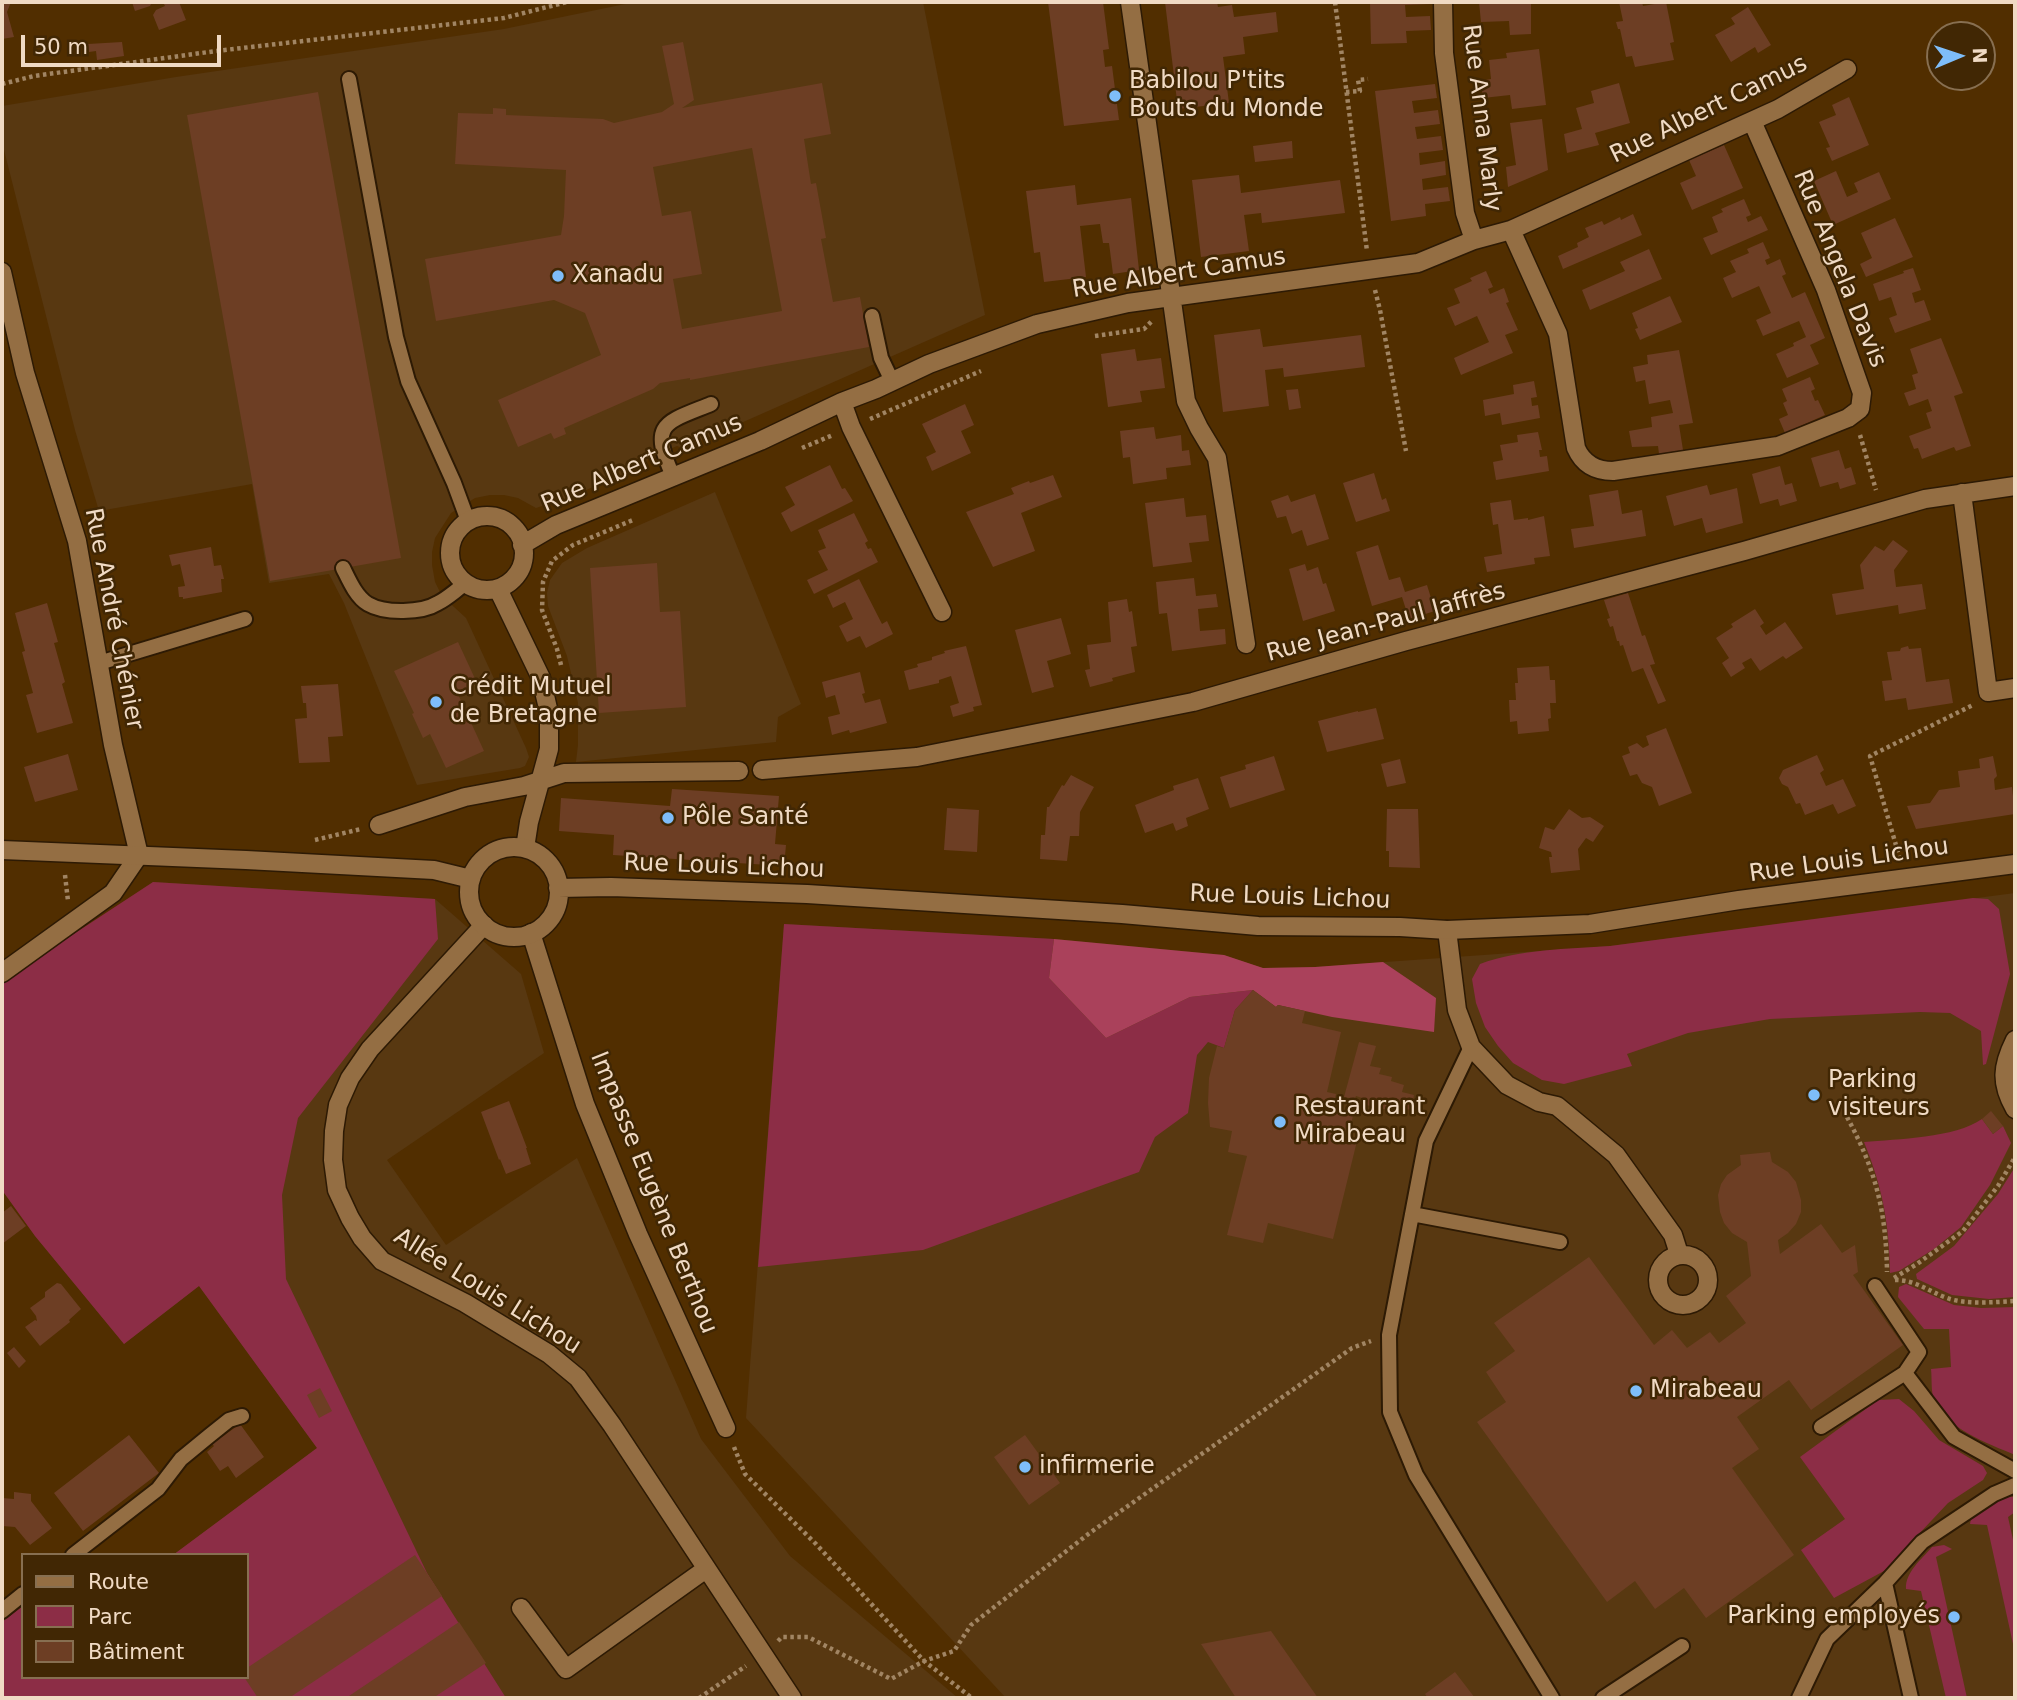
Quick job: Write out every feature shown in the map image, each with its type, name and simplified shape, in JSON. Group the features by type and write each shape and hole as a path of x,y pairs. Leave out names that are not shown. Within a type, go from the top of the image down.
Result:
{"street":[{"path":"1130,2 1186,401 1217,458 1246,644"},
{"name":"Rue Anna Marly","path":"1443,2 1445,62 1461,187 1465,213 1474,240"},
{"name":"Rue Albert Camus","path":"522,545 556,525 760,441 929,364 1037,324 1128,303 1418,263 1474,240 1511,230 1752,121 1847,69"},
{"name":"Rue Angela Davis","path":"1752,121 1826,290 1863,393 1860,409 1853,414"},
{"path":"1511,230 1559,334 1576,448 1592,467 1613,471 1778,446 1853,414"},
{"name":"Rue André Chénier","path":"2,272 25,373 77,541 113,745 139,855"},
{"path":"842,402 851,427 942,612"},
{"name":"Rue Jean-Paul Jaffrès","path":"762,770 916,757 1194,702 1925,499 2015,486"},
{"path":"1962,494 1988,692 2015,688"},
{"path":"487,516 506,522 519,536 522,545 524,554 519,571 514,579 498,589 481,590 465,584 452,566 450,552 453,537 468,521 487,516"},
{"path":"498,589 541,678 549,713 549,749 524,848"},
{"path":"379,825 466,797 524,786 564,774 739,771"},
{"path":"524,848 536,852 553,869 558,888 556,910 545,924 531,933 507,936 484,925 474,912 470,896 471,879 486,857 498,850 524,848"},
{"path":"2,850 434,870 471,879"},
{"path":"2,973 113,893 139,855"},
{"name":"Rue Louis Lichou","path":"558,888 611,887 820,895 1122,914 1258,926 1447,930 1590,925 1739,900 2015,864"},
{"name":"Allée Louis Lichou","path":"484,925 370,1049 350,1078 338,1105 334,1131 332,1160 337,1190 362,1238 382,1261 486,1315 549,1354 578,1378 612,1425 792,1698"},
{"path":"1447,930 1457,1010 1471,1047 1507,1085 1539,1102 1557,1106 1616,1155 1673,1235 1679,1254"},
{"name":"Impasse Eugène Berthou","path":"531,933 584,1104 638,1234 726,1428"},
{"path":"2015,1040 2006,1058 2004,1076 2008,1096 2015,1109"},
{"path":"521,1608 566,1669 706,1569"}],"lane":[{"path":"349,79 396,337 408,381 454,483 468,521"},
{"path":"872,316 881,358 892,381"},
{"path":"673,476 662,452 661,440 665,427 675,419 711,404"},
{"path":"343,568 352,586 367,604 387,610 413,611 437,605 465,584"},
{"path":"99,663 245,619"},
{"path":"1471,1047 1426,1141 1389,1335 1390,1412 1416,1475 1552,1698"},
{"path":"1412,1214 1560,1242"},
{"path":"1821,1427 1905,1373 1919,1352 1881,1283"},
{"path":"1905,1373 1954,1437 2015,1471"},
{"path":"76,1553 158,1489 181,1459 200,1443 229,1420 243,1416"},
{"path":"1799,1698 1827,1639 1885,1583 1922,1542 1994,1494 2015,1485"},
{"path":"1885,1583 1911,1698"},
{"path":"2,1611 21,1596"},
{"path":"1603,1698 1682,1646"}],"path":[{"path":"2,84 34,76 216,51 504,18 567,2"},
{"path":"1335,2 1369,271 1380,310 1406,451"},
{"path":"1346,92 1360,90 1358,80 1368,79"},
{"path":"1089,336 1144,329 1171,297"},
{"path":"800,449 987,368"},
{"path":"1853,414 1883,511"},
{"path":"563,673 542,610 543,582 552,561 573,545 635,519"},
{"path":"1905,877 1870,756 1974,704 1988,692"},
{"path":"54,852 67,878 68,909 65,928"},
{"path":"1847,1117 1875,1178 1883,1209 1887,1239 1881,1283"},
{"path":"1881,1283 1917,1264 1963,1231 1998,1186 2015,1157"},
{"path":"1881,1283 1909,1280 1950,1299 2015,1301"},
{"path":"699,1698 763,1654 782,1637 808,1637 891,1678 924,1661 954,1651 971,1625 1091,1532 1352,1348 1389,1335"},
{"path":"726,1428 745,1474 816,1544 924,1661 972,1698"}],"shaded area":[{"name":"Crédit Mutuel de Bretagne","path":"635,2 923,2 985,315 698,442 683,448 677,446 648,458 647,464 572,496 536,508 518,498 490,495 475,498 451,513 435,538 432,565 435,582 442,596 466,618 529,757 525,766 520,768 417,785 344,603 329,574 269,583 252,484 99,511 75,430 2,142 2,106 176,77 504,29"},
{"name":"Crédit Mutuel de Bretagne","path":"715,492 801,704 778,717 776,742 576,762 578,703 567,656 548,606 550,580 562,563 587,548"},
{"path":"153,882 435,899 521,974 544,1053 387,1160 446,1245 577,1158 701,1439 790,1556 958,1698 2,1698 2,1622 21,1608 21,1679 248,1679 248,1553 176,1553 317,1448 199,1286 124,1344 35,1236 2,1190"},
{"path":"2015,893 2015,1698 1006,1698 746,1418 784,924 1054,939 1224,955 1263,968 1315,967 1610,946"},
{"path":"1054,939 1224,955 1263,968 1383,962 1436,998 1434,1032 1332,1017 1278,1005 1276,1007 1253,990 1190,997 1106,1038 1049,978"}],"green space":[{"path":"153,882 435,899 438,939 298,1118 282,1195 286,1279 427,1573 506,1698 2,1698 2,1622 21,1608 21,1679 248,1679 248,1553 176,1553 317,1448 199,1286 124,1344 35,1236 2,1190 2,981"},
{"path":"1973,898 1988,899 1999,909 2010,974 1986,1064 1983,1065 1981,1031 1950,1013 1920,1012 1770,1019 1688,1033 1627,1054 1632,1066 1564,1084 1542,1080 1513,1063 1485,1027 1476,1003 1472,979 1480,964 1512,955 1610,946"},
{"path":"784,924 1054,939 1049,978 1106,1038 1190,997 1253,990 1235,1010 1224,1048 1208,1042 1197,1055 1188,1113 1155,1137 1139,1172 923,1250 758,1267"},
{"path":"1982,1119 1993,1134 2003,1126 2011,1143 1990,1185 1961,1227 1934,1249 1899,1271 1890,1273 1884,1206 1864,1142 1942,1134"},
{"path":"2015,1167 2015,1297 1989,1299 1952,1295 1917,1279 1916,1274 1954,1246 1998,1194"},
{"path":"1906,1284 1954,1305 1981,1308 2015,1307 2015,1455 1967,1433 1945,1417 1938,1407 1932,1393 1931,1369 1951,1367 1949,1329 1924,1329 1898,1297 1899,1287"},
{"path":"1899,1399 1914,1411 1939,1440 1983,1466 1987,1473 1983,1480 1948,1503 1884,1571 1834,1598 1801,1550 1845,1519 1800,1457 1878,1400"},
{"path":"1998,1496 2015,1497 2015,1512 2008,1517 2015,1549 2015,1653 1987,1525 1970,1524 1972,1514"},
{"path":"1944,1545 1952,1549 1936,1557 1967,1698 1946,1698 1921,1591 1906,1589 1908,1577 1919,1561 1932,1547"}],"building":[{"path":"2,2 11,2 7,12 14,37 2,39"},
{"path":"132,2 152,2 150,6 135,11"},
{"path":"163,2 179,2 186,20 159,30 153,15 156,10 165,6"},
{"path":"1048,2 1103,2 1109,49 1103,50 1105,67 1112,66 1119,120 1064,126"},
{"path":"1165,2 1217,2 1218,7 1232,5 1234,17 1276,12 1278,32 1243,37 1245,54 1223,57 1229,103 1178,109"},
{"path":"1370,2 1430,2 1405,5 1406,17 1430,16 1431,30 1406,31 1407,43 1371,44"},
{"path":"1479,2 1531,2 1531,34 1510,35 1509,21 1481,22"},
{"path":"1619,2 1642,2 1643,6 1666,2 1674,42 1670,43 1674,60 1635,67 1632,56 1626,57 1616,22 1623,21"},
{"path":"1748,7 1771,45 1758,53 1755,47 1731,62 1715,35 1735,24 1731,18"},
{"path":"122,42 124,56 97,60 96,51 89,52 88,44"},
{"path":"683,42 694,100 682,108 822,83 831,134 804,139 811,184 816,183 826,238 821,239 833,302 860,297 869,347 690,380 660,383 653,389 564,428 566,434 554,439 551,433 518,447 498,400 601,355 585,313 554,300 436,321 425,259 561,235 564,216 566,170 455,164 458,113 493,114 493,108 506,109 506,115 603,119 614,123 662,112 674,104 662,46","holes":["752,148 782,311 682,329 673,279 702,274 691,211 662,216 653,167"]},
{"path":"1539,49 1546,105 1512,109 1510,95 1483,98 1480,81 1491,79 1489,60 1507,58 1506,53"},
{"path":"1619,83 1630,123 1595,133 1599,145 1567,153 1564,134 1582,129 1576,108 1594,103 1591,91"},
{"path":"1435,84 1437,98 1412,101 1414,113 1438,110 1440,124 1415,127 1417,139 1441,136 1443,150 1419,153 1420,165 1445,161 1446,175 1422,179 1423,190 1448,187 1450,201 1425,204 1426,216 1391,221 1375,91"},
{"path":"318,92 401,558 270,581 187,115"},
{"path":"1849,97 1869,145 1832,161 1826,148 1830,147 1819,122 1836,115 1832,105"},
{"path":"1542,119 1548,170 1508,187 1506,167 1516,165 1510,123"},
{"path":"1292,141 1293,158 1255,162 1253,146"},
{"path":"1724,145 1743,188 1692,210 1680,183 1696,176 1689,160"},
{"path":"1836,171 1847,197 1858,192 1854,183 1879,172 1891,199 1833,225 1814,181"},
{"path":"1239,175 1241,193 1340,180 1345,213 1262,223 1261,213 1244,215 1249,251 1201,257 1192,180"},
{"path":"1075,185 1077,205 1131,198 1139,270 1113,274 1109,243 1103,243 1100,224 1080,226 1086,277 1044,282 1040,252 1034,253 1026,191"},
{"path":"1744,199 1751,215 1746,217 1748,222 1761,216 1768,230 1711,255 1703,238 1718,232 1712,217 1723,212 1721,209"},
{"path":"1633,214 1642,235 1563,269 1558,256 1578,247 1577,243 1589,237 1585,228 1602,221 1604,225"},
{"path":"1895,218 1913,257 1866,277 1860,264 1872,258 1861,233"},
{"path":"1763,242 1770,258 1765,260 1767,265 1780,259 1786,274 1782,276 1792,298 1805,292 1825,338 1810,345 1819,364 1787,378 1776,354 1806,337 1799,321 1763,336 1756,320 1771,313 1759,286 1732,298 1723,278 1736,272 1730,261 1749,253 1747,249"},
{"path":"1649,249 1662,279 1590,310 1582,290 1625,271 1620,262"},
{"path":"1913,268 1921,290 1912,293 1915,303 1924,300 1931,320 1895,333 1889,318 1897,315 1891,297 1879,301 1873,284"},
{"path":"1486,271 1493,287 1488,289 1490,294 1504,288 1509,302 1506,303 1518,330 1505,335 1513,353 1461,375 1454,358 1489,342 1477,316 1455,326 1447,308 1460,303 1454,289"},
{"path":"1670,296 1682,322 1640,340 1632,313"},
{"path":"1260,329 1263,347 1361,335 1365,367 1284,377 1283,368 1265,370 1269,406 1223,412 1214,335"},
{"path":"1941,338 1963,393 1954,396 1971,446 1956,451 1954,447 1922,459 1909,436 1931,428 1926,413 1932,411 1928,399 1909,406 1904,393 1916,389 1912,375 1918,373 1910,349"},
{"path":"1135,349 1137,361 1161,358 1165,388 1140,391 1142,402 1108,407 1101,354"},
{"path":"1679,350 1693,423 1679,425 1683,450 1659,454 1658,446 1632,447 1629,431 1652,427 1651,417 1673,413 1670,400 1649,404 1645,380 1636,382 1633,367 1648,364 1647,355"},
{"path":"1810,377 1815,389 1811,391 1825,415 1785,433 1779,419 1788,415 1783,403 1787,401 1782,389"},
{"path":"1534,381 1537,397 1531,398 1532,406 1538,405 1540,418 1502,425 1500,413 1485,416 1483,400 1514,394 1513,385"},
{"path":"1298,389 1301,408 1289,410 1286,390"},
{"path":"965,404 974,425 961,431 971,453 932,471 926,457 936,452 922,424"},
{"path":"1154,427 1156,439 1181,435 1182,451 1189,450 1191,465 1166,468 1167,479 1133,484 1130,457 1123,458 1120,431"},
{"path":"1538,432 1542,450 1539,450 1540,457 1547,456 1549,471 1496,480 1493,462 1503,460 1500,445 1518,442 1517,435"},
{"path":"1839,450 1845,469 1851,467 1856,484 1840,489 1838,482 1820,487 1811,458"},
{"path":"830,465 842,489 845,488 853,501 791,532 781,513 795,505 785,487"},
{"path":"1780,466 1785,485 1792,483 1797,501 1780,506 1778,499 1760,504 1752,474"},
{"path":"1374,473 1382,500 1386,498 1390,511 1356,522 1343,483"},
{"path":"1053,475 1062,497 1021,513 1035,551 993,567 966,512 1014,494 1011,488"},
{"path":"1707,485 1710,495 1737,488 1743,523 1706,533 1702,518 1674,526 1666,496"},
{"path":"1618,490 1622,514 1642,510 1646,536 1574,548 1571,529 1594,526 1589,495"},
{"path":"1315,494 1329,539 1307,546 1302,530 1292,534 1286,516 1277,518 1271,501 1288,495 1291,502"},
{"path":"1184,498 1186,517 1206,515 1209,541 1189,543 1192,562 1153,567 1145,503"},
{"path":"1511,500 1514,520 1544,516 1550,556 1534,558 1535,564 1487,572 1484,557 1502,554 1498,524 1493,525 1490,503"},
{"path":"854,513 868,541 865,543 868,549 871,548 878,562 814,594 807,580 828,570 818,551 826,548 818,530"},
{"path":"1893,540 1908,551 1894,570 1896,587 1922,584 1926,609 1899,614 1898,605 1836,615 1832,594 1864,589 1860,565 1875,546 1884,551"},
{"path":"1378,545 1389,580 1400,577 1405,592 1427,585 1435,611 1409,619 1402,597 1372,606 1356,552"},
{"path":"211,547 214,566 221,565 224,579 221,579 222,592 183,599 179,597 178,587 185,586 180,564 172,566 169,555"},
{"path":"657,563 660,612 680,611 686,707 599,713 590,568"},
{"path":"1305,564 1307,571 1318,567 1335,611 1303,621 1289,569"},
{"path":"1194,578 1196,596 1216,594 1218,607 1198,609 1200,631 1225,629 1226,644 1172,651 1167,613 1159,614 1156,582"},
{"path":"859,579 882,624 887,621 893,634 866,648 860,636 847,642 839,626 853,619 845,602 833,608 827,595"},
{"path":"1628,593 1642,636 1645,635 1655,664 1650,665 1666,701 1658,704 1643,668 1632,672 1623,645 1620,646 1613,626 1610,627 1607,619 1610,618 1604,600"},
{"path":"1127,599 1129,612 1132,611 1137,646 1131,647 1135,672 1090,687 1085,670 1090,669 1087,645 1111,642 1108,602"},
{"path":"47,603 58,642 54,643 65,682 62,684 73,723 37,733 26,695 33,693 15,613"},
{"path":"1755,609 1764,623 1760,626 1766,635 1785,622 1803,648 1786,659 1783,656 1760,671 1751,658 1742,663 1745,668 1731,677 1722,663 1729,658 1716,638 1733,627 1731,624"},
{"path":"1061,618 1071,654 1047,661 1054,687 1032,693 1015,630"},
{"name":"Crédit Mutuel de Bretagne","path":"458,642 477,683 457,692 484,751 446,768 430,734 423,738 394,671"},
{"path":"966,646 982,705 973,707 974,711 953,717 950,706 959,703 951,676 939,680 939,683 909,690 904,671 932,660 932,657 945,653 944,651"},
{"path":"1908,646 1909,649 1921,648 1926,682 1949,679 1953,703 1908,710 1906,698 1885,701 1882,681 1892,680 1887,652 1900,651"},
{"path":"1549,666 1550,680 1555,680 1556,703 1550,703 1549,731 1518,734 1517,721 1510,722 1509,700 1516,700 1517,668"},
{"path":"860,672 865,703 880,699 887,723 832,735 828,717 840,714 835,695 826,698 822,682"},
{"path":"338,684 343,736 328,737 330,762 299,763 295,719 307,718 301,686"},
{"path":"1376,708 1384,739 1327,752 1318,721"},
{"path":"1666,728 1692,793 1659,806 1652,787 1642,783 1637,774 1630,776 1622,756 1630,753 1628,747 1637,743 1643,748 1649,745 1646,736"},
{"path":"68,754 78,790 35,802 24,767"},
{"path":"1817,755 1824,770 1820,773 1826,786 1843,779 1856,806 1838,814 1833,804 1805,815 1800,803 1796,804 1788,787 1782,784 1779,778 1783,770"},
{"path":"1274,756 1285,790 1230,808 1220,777 1246,769 1245,765"},
{"path":"1993,756 1997,776 1994,779 1995,790 2012,787 2015,814 1916,829 1907,806 1930,803 1939,790 1960,787 1958,771 1980,768 1979,759"},
{"path":"1400,759 1406,783 1387,787 1381,764"},
{"path":"1071,775 1094,787 1080,812 1079,836 1070,836 1067,861 1040,859 1041,835 1045,835 1047,807"},
{"path":"1198,778 1209,809 1186,818 1188,826 1176,831 1173,823 1145,833 1135,805 1174,790 1173,786"},
{"name":"Pôle Santé","path":"672,789 779,796 775,844 786,845 784,866 613,855 614,835 559,831 561,798 670,806"},
{"path":"947,808 979,810 977,852 944,850"},
{"path":"1387,809 1418,809 1420,868 1389,867 1389,851 1386,851"},
{"path":"1569,809 1582,818 1590,817 1604,826 1593,842 1586,838 1578,849 1580,870 1551,873 1551,852 1539,848 1545,827 1554,830"},
{"name":"Restaurant Mirabeau","path":"1253,990 1276,1007 1278,1005 1305,1011 1302,1023 1341,1032 1327,1092 1336,1094 1332,1111 1353,1116 1347,1139 1357,1141 1333,1239 1268,1223 1263,1243 1227,1235 1247,1156 1228,1152 1232,1131 1210,1127 1209,1078 1217,1046 1224,1048 1235,1010"},
{"path":"1359,1042 1376,1046 1370,1066 1381,1068 1379,1074 1392,1077 1391,1081 1404,1085 1402,1092 1414,1095 1411,1110 1398,1107 1397,1112 1366,1105 1368,1100 1356,1096 1355,1099 1344,1097"},
{"path":"509,1101 531,1164 506,1174 481,1112"},
{"path":"1991,1111 2003,1126 1993,1134 1982,1119"},
{"name":"Mirabeau","path":"1770,1152 1772,1162 1788,1172 1796,1182 1801,1200 1801,1212 1796,1224 1778,1240 1780,1254 1821,1224 1842,1253 1855,1245 1858,1272 1853,1275 1903,1345 1811,1410 1789,1380 1737,1417 1759,1449 1732,1468 1794,1555 1706,1618 1684,1588 1655,1609 1635,1581 1607,1602 1477,1422 1506,1402 1486,1372 1515,1351 1494,1323 1589,1257 1654,1345 1672,1330 1687,1348 1710,1332 1719,1343 1746,1323 1726,1296 1751,1276 1747,1242 1732,1233 1724,1223 1718,1195 1727,1175 1741,1165 1740,1155"},
{"path":"11,1206 26,1226 2,1244 2,1213"},
{"path":"57,1283 61,1284 81,1309 70,1322 40,1346 25,1327 37,1321 30,1308 45,1297 45,1292"},
{"path":"14,1347 26,1361 19,1368 7,1353"},
{"path":"320,1388 332,1411 319,1418 307,1395"},
{"path":"240,1424 264,1457 236,1478 228,1466 220,1471 207,1452 214,1446 212,1444"},
{"path":"129,1435 159,1473 83,1531 54,1493"},
{"name":"infirmerie","path":"1025,1435 1060,1483 1029,1505 994,1457"},
{"path":"14,1492 31,1494 31,1501 52,1528 30,1545 15,1527 2,1526 2,1498 14,1499"},
{"path":"415,1555 442,1596 289,1698 258,1698 245,1679 248,1679 248,1667"},
{"path":"459,1622 486,1663 433,1698 346,1698"},
{"path":"1271,1631 1318,1698 1236,1698 1201,1644"},
{"path":"1455,1672 1475,1698 1428,1698 1425,1694"}],"place":[{"name":"Babilou P'tits Bouts du Monde","path":"1115,96"},
{"name":"Xanadu","path":"558,276"},
{"name":"Crédit Mutuel de Bretagne","path":"436,702"},
{"name":"Pôle Santé","path":"668,818"},
{"name":"Parking visiteurs","path":"1814,1095"},
{"name":"Restaurant Mirabeau","path":"1280,1122"},
{"name":"Mirabeau","path":"1636,1391"},
{"name":"infirmerie","path":"1025,1467"},
{"name":"Parking employés","path":"1954,1617"}]}
